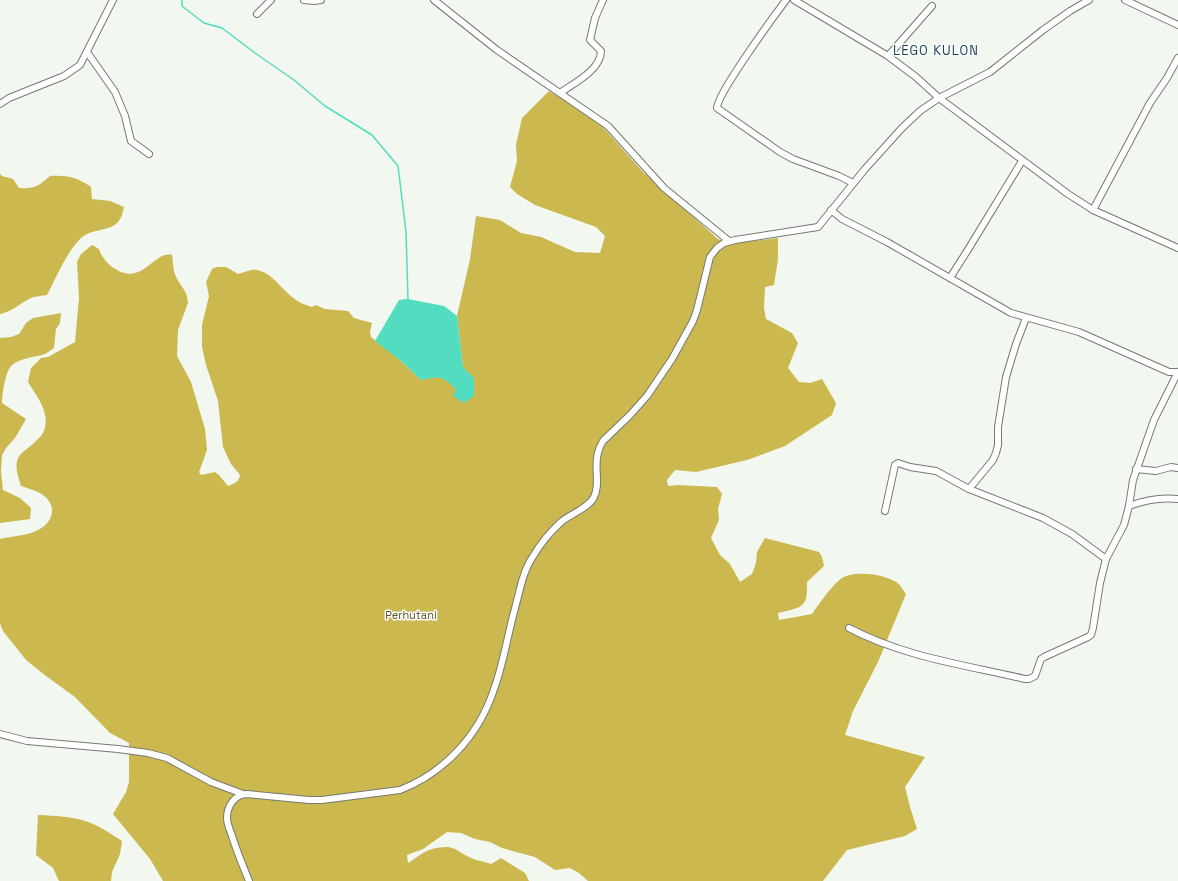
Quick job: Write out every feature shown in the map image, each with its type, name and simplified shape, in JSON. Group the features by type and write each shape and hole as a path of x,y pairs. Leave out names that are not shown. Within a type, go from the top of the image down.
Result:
{"street":[{"path":"0,104 9,98 64,76 80,65 114,0"},
{"path":"257,14 271,0"},
{"path":"304,0 321,0"},
{"path":"434,0 496,50 608,126 664,188 729,241"},
{"path":"560,94 590,72 598,64 601,51 590,40 595,18 603,0"},
{"path":"786,0 741,64 718,100 717,108 780,152 798,161 835,174 853,183"},
{"path":"794,0 888,56 916,77 939,98 1022,161 1092,210 1178,248"},
{"path":"0,734 27,741 148,753 167,758 211,782 243,794 309,800 322,800 395,791 412,785 441,768 452,757 486,710 494,690 517,601 532,558 559,524 568,516 586,506 593,500 596,491 596,462 600,447 603,441 647,396 675,353 697,310 710,257 717,248 729,241 816,228 853,183 902,128 920,111 939,98 990,72 1064,15 1089,0"},
{"path":"1125,0 1178,25"},
{"path":"888,56 932,6"},
{"path":"87,52 115,92 126,116 131,141 149,154"},
{"path":"1092,210 1150,103 1167,78 1178,58"},
{"path":"950,278 1022,161"},
{"path":"831,210 842,219 887,242 1011,313 1079,332 1169,372 1178,372 1154,420 1136,469 1124,525 1106,559 1101,574 1091,635 1044,656 1041,659 1035,676 1029,679 916,655 887,645 849,628"},
{"path":"969,489 993,460 996,453 998,445 998,427 1006,377 1026,318"},
{"path":"885,511 894,467 897,464 936,471 969,489 1043,518 1077,537 1106,559"},
{"path":"1136,469 1156,471 1171,467 1178,468"},
{"path":"1129,506 1142,501 1155,499 1178,499"},
{"path":"243,794 236,797 230,805 227,817 238,856 249,881"}],"green space":[{"name":"Perhutani","path":"549,91 580,109 600,124 644,173 718,239 730,244 778,238 778,259 774,285 765,287 764,308 766,319 792,333 798,343 788,368 799,382 810,383 822,379 836,403 832,415 785,446 747,460 696,472 675,470 667,480 668,486 678,485 717,487 722,494 718,509 719,520 711,538 720,555 730,564 740,582 752,574 756,563 757,552 765,538 819,552 824,566 807,582 805,602 798,607 778,613 779,620 812,614 834,585 842,578 854,574 877,575 891,579 901,587 906,594 878,662 853,711 845,735 925,757 905,787 917,829 905,836 847,850 823,881 588,881 579,873 570,868 555,870 535,857 502,848 490,842 475,839 461,833 447,832 423,849 407,855 408,863 429,850 445,847 455,849 476,860 491,864 501,858 525,873 529,881 163,881 150,859 113,814 126,792 129,782 129,743 110,733 75,697 26,660 3,631 0,623 0,539 32,533 42,528 52,515 51,505 43,495 21,486 16,466 20,455 41,436 45,426 45,412 28,382 31,368 41,358 48,357 75,342 79,298 77,262 81,254 92,245 99,249 104,259 111,266 122,272 131,274 139,272 165,255 172,255 174,272 185,290 188,303 178,330 177,356 191,382 205,429 207,450 199,472 201,475 215,472 228,486 238,481 240,475 231,464 223,447 218,401 206,365 202,347 202,325 209,296 206,282 212,269 216,267 226,267 238,274 251,270 263,272 274,279 292,297 302,303 312,307 316,305 325,309 348,311 354,318 372,323 370,332 371,337 401,361 421,380 437,377 446,379 454,386 464,403 463,367 457,316 470,259 476,216 500,220 521,233 541,237 575,252 600,253 605,236 596,227 535,205 517,194 510,187 517,161 516,145 522,118"},
{"path":"0,174 13,179 19,188 36,186 50,176 72,177 91,187 92,199 110,201 124,207 121,218 112,226 85,235 80,239 66,259 47,295 31,298 0,314"},
{"path":"61,313 60,323 56,329 54,348 45,354 15,363 9,369 6,376 2,403 26,419 15,438 2,455 1,472 3,490 20,498 31,508 30,519 0,523 0,338 11,337 19,334 26,323 33,318"},
{"path":"38,815 82,820 101,828 122,841 120,854 112,872 111,881 59,881 53,868 36,855"}],"shaded area":[{"path":"408,299 444,306 457,316 463,367 474,378 474,396 464,403 453,396 456,389 447,381 437,377 421,380 401,361 375,341 399,300"}],"waterway":[{"path":"182,0 182,6 204,23 222,28 294,80 325,106 372,135 398,166 406,232 408,299"}],"district":[{"name":"LEGO KULON","path":"936,50"}]}
